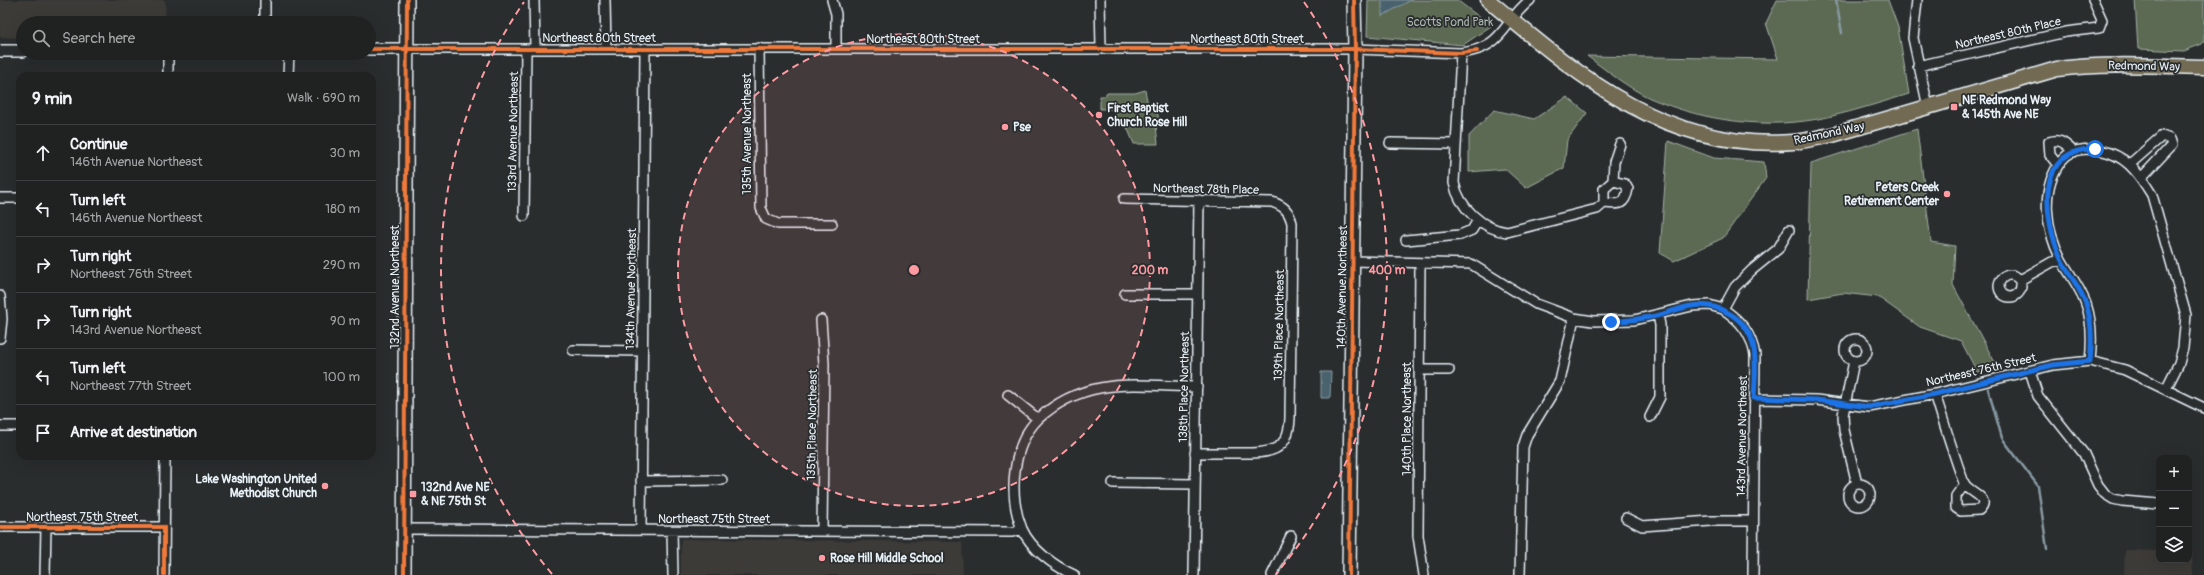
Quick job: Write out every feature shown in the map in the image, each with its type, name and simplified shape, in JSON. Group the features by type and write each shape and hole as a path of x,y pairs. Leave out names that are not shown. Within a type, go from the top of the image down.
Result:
{"main road":[{"name":"132nd Avenue Northeast","path":"404,575 407,0"},
{"name":"140th Avenue Northeast","path":"1349,575 1355,49 1354,0"},
{"name":"Redmond Way","path":"1488,0 1512,21 1593,82 1632,108 1668,123 1720,138 1760,143 1794,142 1832,135 2057,69 2086,66 2201,64"}],"street":[{"path":"264,0 265,16"},
{"name":"133rd Avenue Northeast","path":"524,216 534,0"},
{"path":"605,0 606,49"},
{"path":"832,0 836,14 836,49"},
{"path":"1100,0 1102,48"},
{"path":"1512,21 1530,0"},
{"path":"1917,0 1913,38 1928,107"},
{"name":"Northeast 80th Place","path":"1918,66 2066,32 2094,30 2102,24 2101,16 2093,0"},
{"name":"Northeast 80th Street","path":"376,49 1102,48 1355,49 1461,53 1477,51 1494,42 1512,21"},
{"name":"134th Avenue Northeast","path":"641,530 645,48"},
{"name":"135th Avenue Northeast","path":"759,48 759,189 761,208 766,219 778,224 832,224"},
{"path":"0,51 16,51"},
{"path":"1461,53 1454,183 1457,196 1478,220 1492,229 1507,232 1597,209 1604,203 1616,204 1626,199 1628,189 1618,181 1613,181"},
{"path":"168,60 168,72"},
{"path":"288,72 289,60"},
{"path":"2130,164 2162,136 2170,139 2172,145 2142,177"},
{"path":"2058,165 2050,155 2049,142 2055,140 2062,141 2074,152"},
{"path":"1390,143 1456,144"},
{"path":"1604,203 1604,189 1613,181 1614,162 1620,144"},
{"path":"2090,361 2090,317 2086,304 2061,260 2050,230 2047,199 2053,173 2058,165 2064,157 2083,149 2095,149 2118,156 2130,164 2142,177 2152,195 2186,315 2183,348 2179,363 2166,389"},
{"path":"0,198 16,198"},
{"name":"Northeast 78th Place","path":"1124,199 1272,202 1285,208"},
{"name":"138th Place Northeast","path":"1194,575 1199,200"},
{"name":"139th Place Northeast","path":"1195,452 1271,452 1283,443 1290,429 1292,223 1290,214 1285,208"},
{"path":"1406,240 1460,236 1472,230 1478,220"},
{"path":"1353,261 1471,264 1536,304 1574,318 1611,322 1634,320 1692,306 1709,305 1723,309 1735,287 1752,270 1778,249 1789,230"},
{"path":"2020,280 2052,262 2061,260"},
{"name":"140th Place Northeast","path":"1420,263 1418,536 1424,575"},
{"path":"1125,294 1197,294"},
{"path":"0,296 0,338"},
{"name":"143rd Avenue Northeast","path":"1723,309 1737,319 1747,331 1752,342 1755,355 1753,575"},
{"path":"1650,417 1660,398 1660,325 1658,315"},
{"path":"1520,575 1523,447 1527,435 1560,381 1574,318"},
{"name":"135th Place Northeast","path":"821,320 824,364 822,531"},
{"path":"573,350 642,351"},
{"path":"1854,361 1844,404 1844,430 1857,484"},
{"name":"Northeast 76th Street","path":"1754,398 1816,400 1869,407 1935,394 2067,362 2090,361 2125,370 2204,408"},
{"path":"1419,370 1449,370"},
{"path":"2030,371 2038,396 2084,454 2098,485 2105,494 2122,501 2156,504"},
{"path":"1074,575 1050,562 1022,529 1014,494 1014,477 1018,459 1030,427 1048,410 1080,392 1097,387 1116,385 1197,387"},
{"path":"1935,394 1964,485"},
{"path":"1008,395 1038,419"},
{"path":"0,426 16,426"},
{"path":"164,575 165,460"},
{"path":"641,481 722,480"},
{"path":"1113,483 1195,484"},
{"path":"1626,518 1642,526 1711,521 1753,521"},
{"name":"Northeast 75th Street","path":"0,527 164,527"},
{"path":"45,575 46,527"},
{"name":"Northeast 75th Street","path":"404,529 1012,532 1022,529"},
{"path":"672,530 673,575"},
{"path":"1272,575 1291,536"}],"shaded area":[{"path":"0,0 165,0 166,16 16,16 16,38 0,37"},
{"name":"Rose Hill Middle School","path":"681,539 962,542 963,575 681,575"},
{"path":"2125,550 2156,551 2156,563 2192,563 2192,552 2193,575 2124,575"}],"green space":[{"name":"Scotts Pond Park","path":"1368,0 1457,0 1491,26 1463,45 1367,36"},
{"path":"1777,0 1888,0 1898,27 1909,94 1848,112 1806,121 1760,123 1738,121 1693,113 1650,98 1626,84 1587,56 1778,59 1766,23"},
{"path":"2135,0 2204,0 2204,40 2202,44 2184,51 2138,49"},
{"path":"1145,90 1148,105 1152,111 1157,112 1160,123 1156,126 1158,144 1134,144 1124,120 1116,120 1116,109 1100,109 1100,96 1106,96 1106,93 1135,93"},
{"path":"1567,97 1587,113 1567,140 1564,168 1526,188 1505,169 1469,172 1469,136 1494,110 1534,119"},
{"path":"1917,129 1931,242 1955,246 1953,285 1998,368 1977,372 1961,341 1920,327 1878,297 1843,293 1808,299 1811,163"},
{"path":"1668,141 1714,158 1764,162 1766,178 1723,238 1674,261 1660,253"}],"water":[{"path":"1382,0 1411,0 1382,16"},
{"path":"1321,372 1331,372 1330,398 1321,398"}],"waterway":[{"path":"1836,0 1842,33"},
{"path":"1988,389 2002,438 2038,486 2047,549"}],"cycle path":[{"path":"404,575 407,0"},
{"path":"1349,575 1355,49 1354,0"},
{"path":"376,49 1355,49 1461,53 1477,51"},
{"path":"0,527 164,527 164,575"}],"place":[{"name":"NE Redmond Way & 145th Ave NE","path":"1954,107"},
{"name":"First Baptist Church Rose Hill","path":"1099,115"},
{"name":"Pse","path":"1005,127"},
{"name":"Peters Creek Retirement Center","path":"1947,194"},
{"name":"Lake Washington United Methodist Church","path":"325,486"},
{"name":"132nd Ave NE & NE 75th St","path":"413,494"},
{"name":"Rose Hill Middle School","path":"822,558"}],"route":[{"path":"1611,322 1634,320 1692,306 1709,305 1723,309 1737,319 1747,331 1752,342 1755,355 1754,398 1816,400 1869,407 1935,394 2067,362 2090,361 2090,317 2082,295 2061,260 2050,230 2047,199 2053,173 2064,157 2083,149 2095,149"}]}
